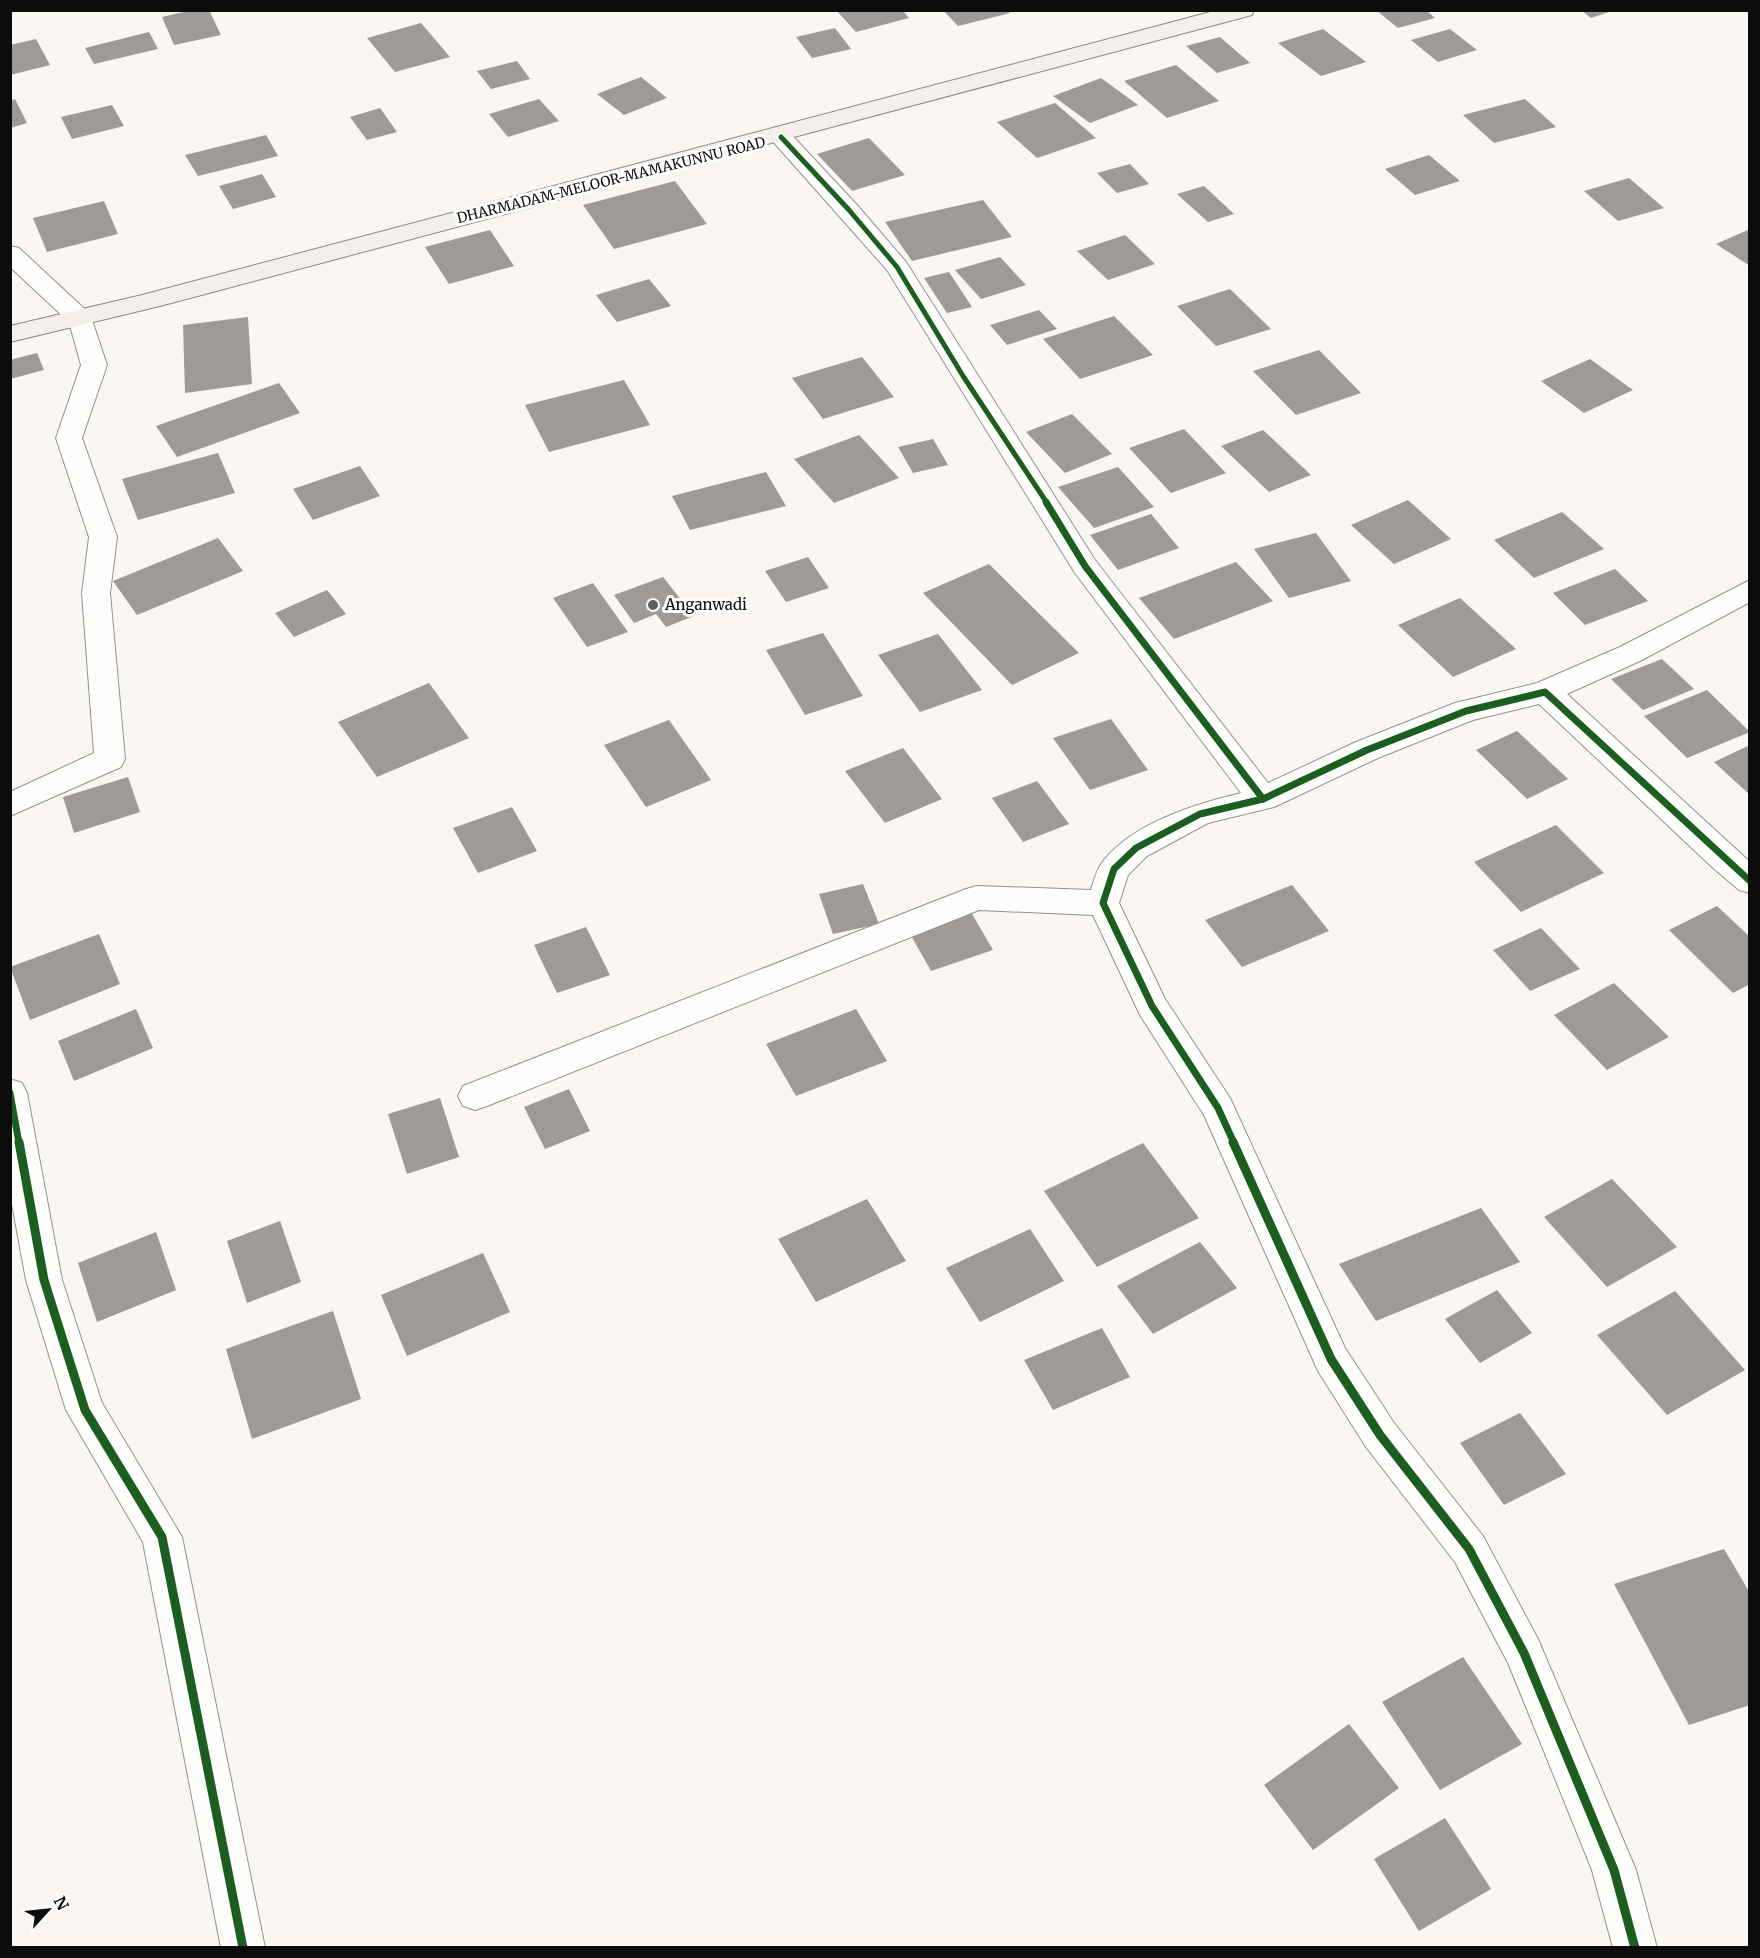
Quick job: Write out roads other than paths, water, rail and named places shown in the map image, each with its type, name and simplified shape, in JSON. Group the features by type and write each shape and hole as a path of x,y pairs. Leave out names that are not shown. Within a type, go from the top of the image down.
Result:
{"main road":[{"name":"DHARMADAM-MELOOR-MAMAKUNNU ROAD","path":"10,334 81,319 260,269 781,137 1244,10"}],"street":[{"path":"781,137 849,210 897,267 963,376 1026,470 1085,566 1263,799"},
{"path":"10,253 81,319 94,365 69,438 103,537 96,593 110,759 10,805"},
{"path":"1635,1947 1614,1870 1524,1653 1470,1549 1380,1435 1331,1359 1218,1108 1152,1006 1103,903 1114,869 1136,848 1200,814 1263,799 1367,750 1466,711 1545,692 1630,654 1749,590"},
{"path":"1545,692 1620,759 1702,842 1749,881"},
{"path":"475,1096 977,898 1103,903"},
{"path":"10,1093 44,1280 85,1410 162,1538 243,1947"}],"place":[{"name":"Anganwadi","path":"653,605"}]}
